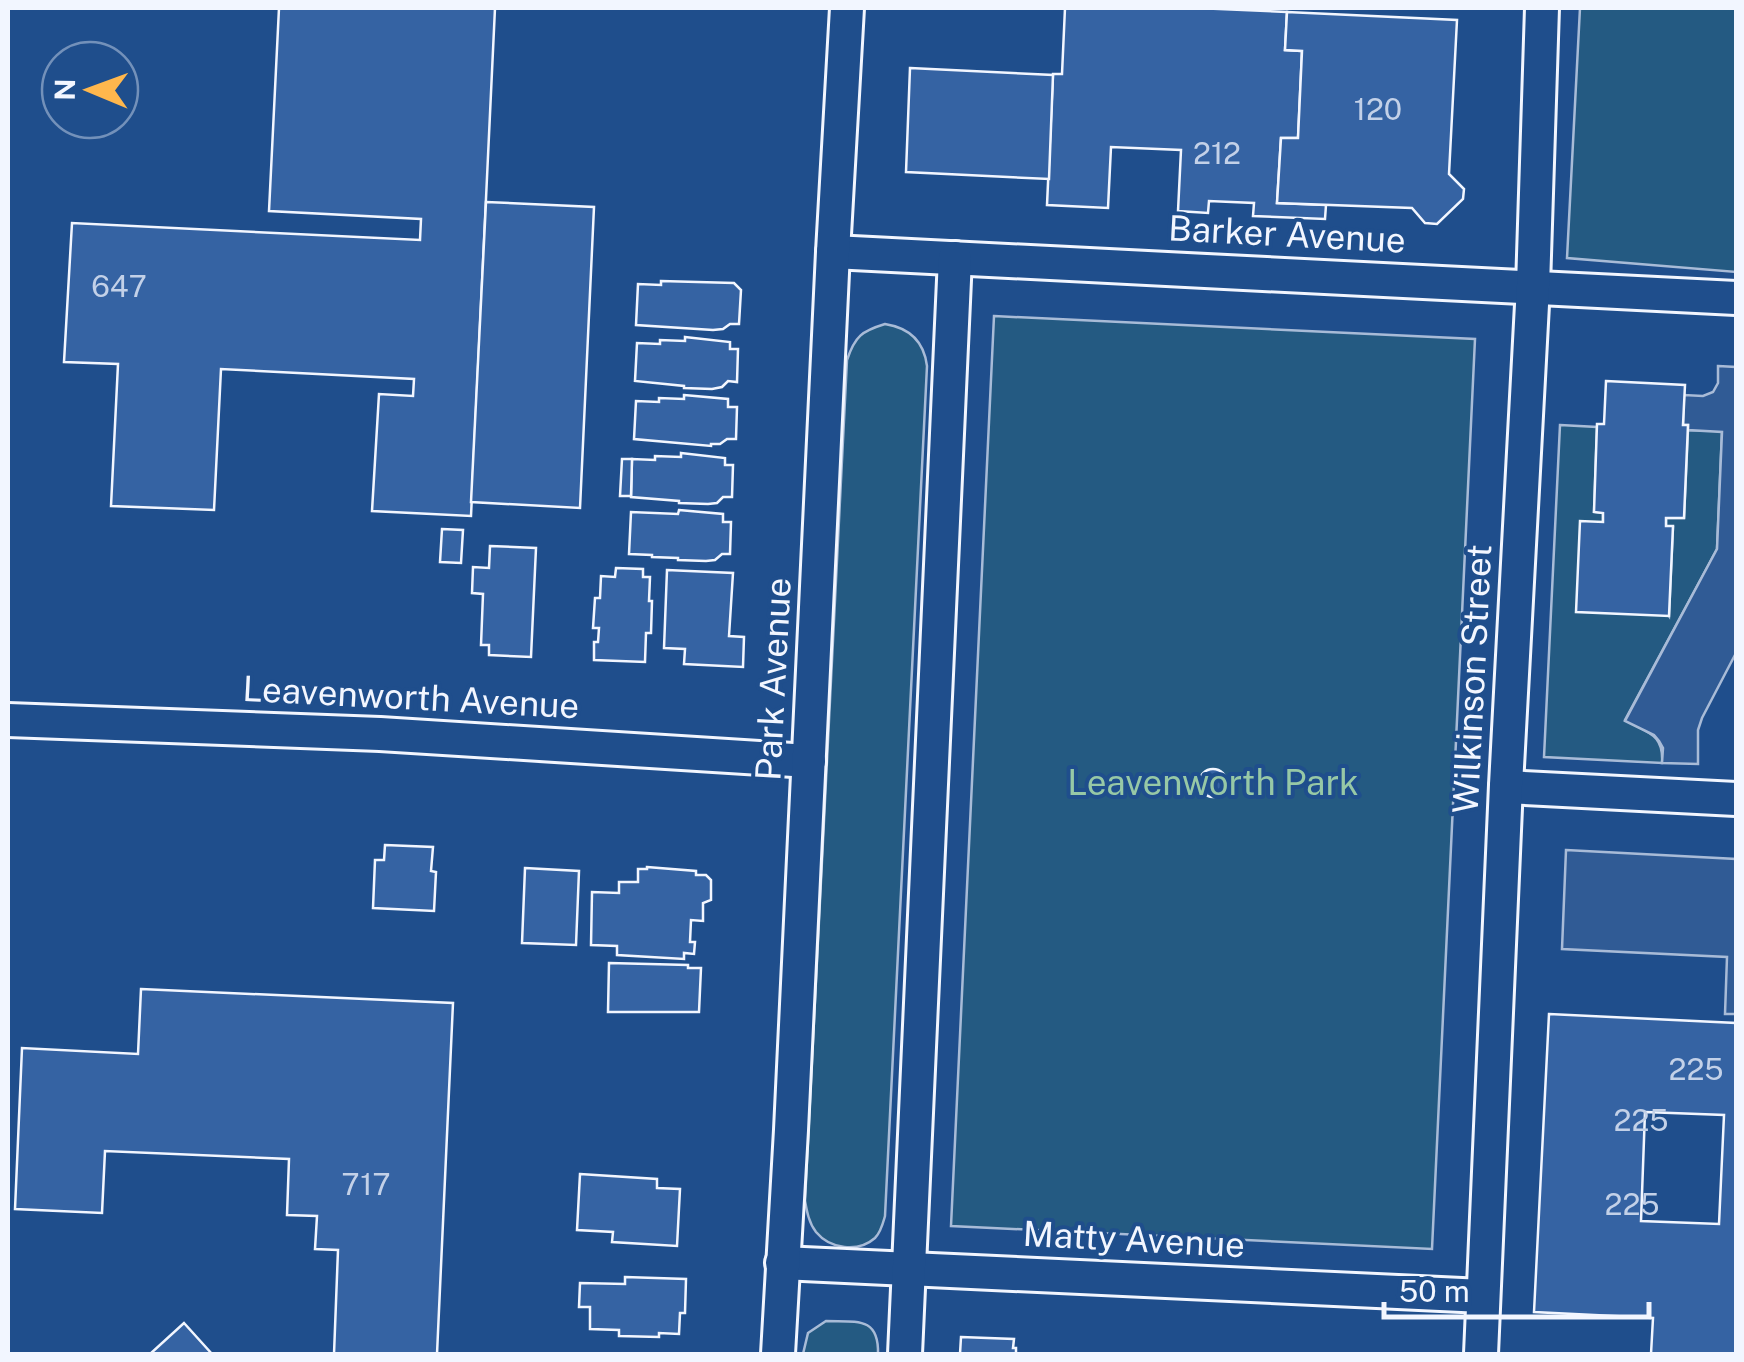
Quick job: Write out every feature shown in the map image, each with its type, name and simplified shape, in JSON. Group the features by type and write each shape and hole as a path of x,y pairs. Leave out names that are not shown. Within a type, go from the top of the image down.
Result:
{"street":[{"name":"Park Avenue","path":"778,1354 847,8"},
{"name":"Wilkinson Street","path":"1480,1354 1533,286 1542,8"},
{"name":"Barker Avenue","path":"833,252 1736,298"},
{"path":"905,1354 955,258"},
{"name":"Leavenworth Avenue","path":"8,720 380,734 810,761"},
{"path":"1506,788 1736,799"},
{"name":"Matty Avenue","path":"782,1262 1483,1296"}],"green space":[{"path":"1580,8 1736,8 1736,272 1567,258"},
{"name":"Leavenworth Park","path":"994,316 1475,339 1432,1249 951,1226"},
{"path":"885,324 914,337 923,349 927,366 885,1216 875,1238 861,1246 844,1247 816,1232 805,1201 847,360 860,336"},
{"path":"1560,425 1597,427 1594,512 1603,513 1603,522 1669,616 1673,527 1666,526 1666,518 1684,518 1688,430 1722,431 1717,549 1625,720 1657,740 1662,763 1544,757"},
{"path":"826,1321 856,1322 870,1327 875,1333 878,1354 803,1354 808,1333"}],"shaded area":[{"path":"1718,366 1736,367 1736,653 1702,718 1698,764 1662,763 1663,748 1654,735 1625,721 1717,549 1722,432 1688,430 1688,425 1683,425 1684,395 1713,392 1718,383"},
{"path":"1566,850 1736,859 1736,1014 1725,1014 1727,957 1562,949"}],"building":[{"path":"279,8 495,8 471,516 372,511 379,394 413,396 414,379 221,369 214,510 111,506 118,364 64,362 72,223 420,240 421,219 269,211"},
{"path":"1065,8 1287,12 1285,50 1302,51 1298,138 1281,138 1277,203 1326,205 1325,219 1253,216 1254,203 1209,201 1208,213 1178,211 1181,150 1111,147 1108,208 1047,205 1053,74 1062,74"},
{"path":"1287,12 1457,20 1449,174 1464,189 1463,199 1437,224 1425,223 1412,208 1277,203 1281,138 1298,138 1302,51 1285,50"},
{"path":"910,68 1053,75 1049,179 906,172"},
{"path":"486,202 594,207 580,508 471,502"},
{"path":"661,281 734,283 741,290 739,324 713,330 636,325 638,284 661,285"},
{"path":"685,337 730,342 730,349 738,349 737,382 728,381 712,389 635,381 637,343 685,341"},
{"path":"1606,381 1685,385 1683,425 1688,425 1684,518 1666,518 1666,526 1673,526 1669,616 1576,612 1580,521 1603,522 1603,513 1594,512 1597,424 1604,424"},
{"path":"684,395 728,399 728,407 737,407 736,439 711,446 634,439 636,401 684,399"},
{"path":"681,453 725,458 725,465 733,465 732,497 708,504 631,497 632,459 681,457"},
{"path":"622,459 632,459 631,496 620,496"},
{"path":"679,510 723,514 723,522 731,522 730,554 706,561 629,554 631,512 678,514"},
{"path":"442,529 463,530 461,563 440,562"},
{"path":"490,546 536,548 531,657 489,655 489,645 481,645 483,594 472,593 473,567 489,568"},
{"path":"616,568 643,569 643,577 650,577 651,633 646,633 645,662 594,660 599,628 593,628 595,598 600,598 601,576 615,577"},
{"path":"667,570 733,573 729,636 744,637 743,667 684,664 685,649 664,648"},
{"path":"1213,769 1223,773 1227,783 1223,793 1213,797 1203,793 1199,783 1203,773"},
{"path":"385,845 433,847 434,911 373,908 375,860 384,860"},
{"path":"525,868 579,871 576,945 522,943"},
{"path":"638,869 696,871 696,875 706,875 711,880 711,900 703,903 703,921 691,920 694,954 684,953 684,959 617,955 617,946 591,945 592,892 619,893 619,882 638,882"},
{"path":"609,963 701,968 699,1012 608,1012"},
{"path":"141,989 453,1003 437,1354 334,1354 338,1250 315,1249 317,1216 287,1215 289,1159 105,1151 102,1213 15,1209 22,1048 138,1054"},
{"path":"1549,1014 1736,1023 1736,1354 1651,1354 1653,1318 1534,1312","holes":["1645,1112 1724,1115 1719,1224 1641,1221"]},
{"path":"580,1174 657,1179 657,1188 680,1189 677,1246 612,1242 613,1232 577,1230"},
{"path":"625,1277 686,1279 685,1313 680,1313 679,1334 619,1336 619,1330 590,1329 590,1307 579,1307 580,1283 625,1284"},
{"path":"184,1323 212,1354 150,1354"},
{"path":"961,1337 1014,1339 1016,1354 960,1354"}]}
